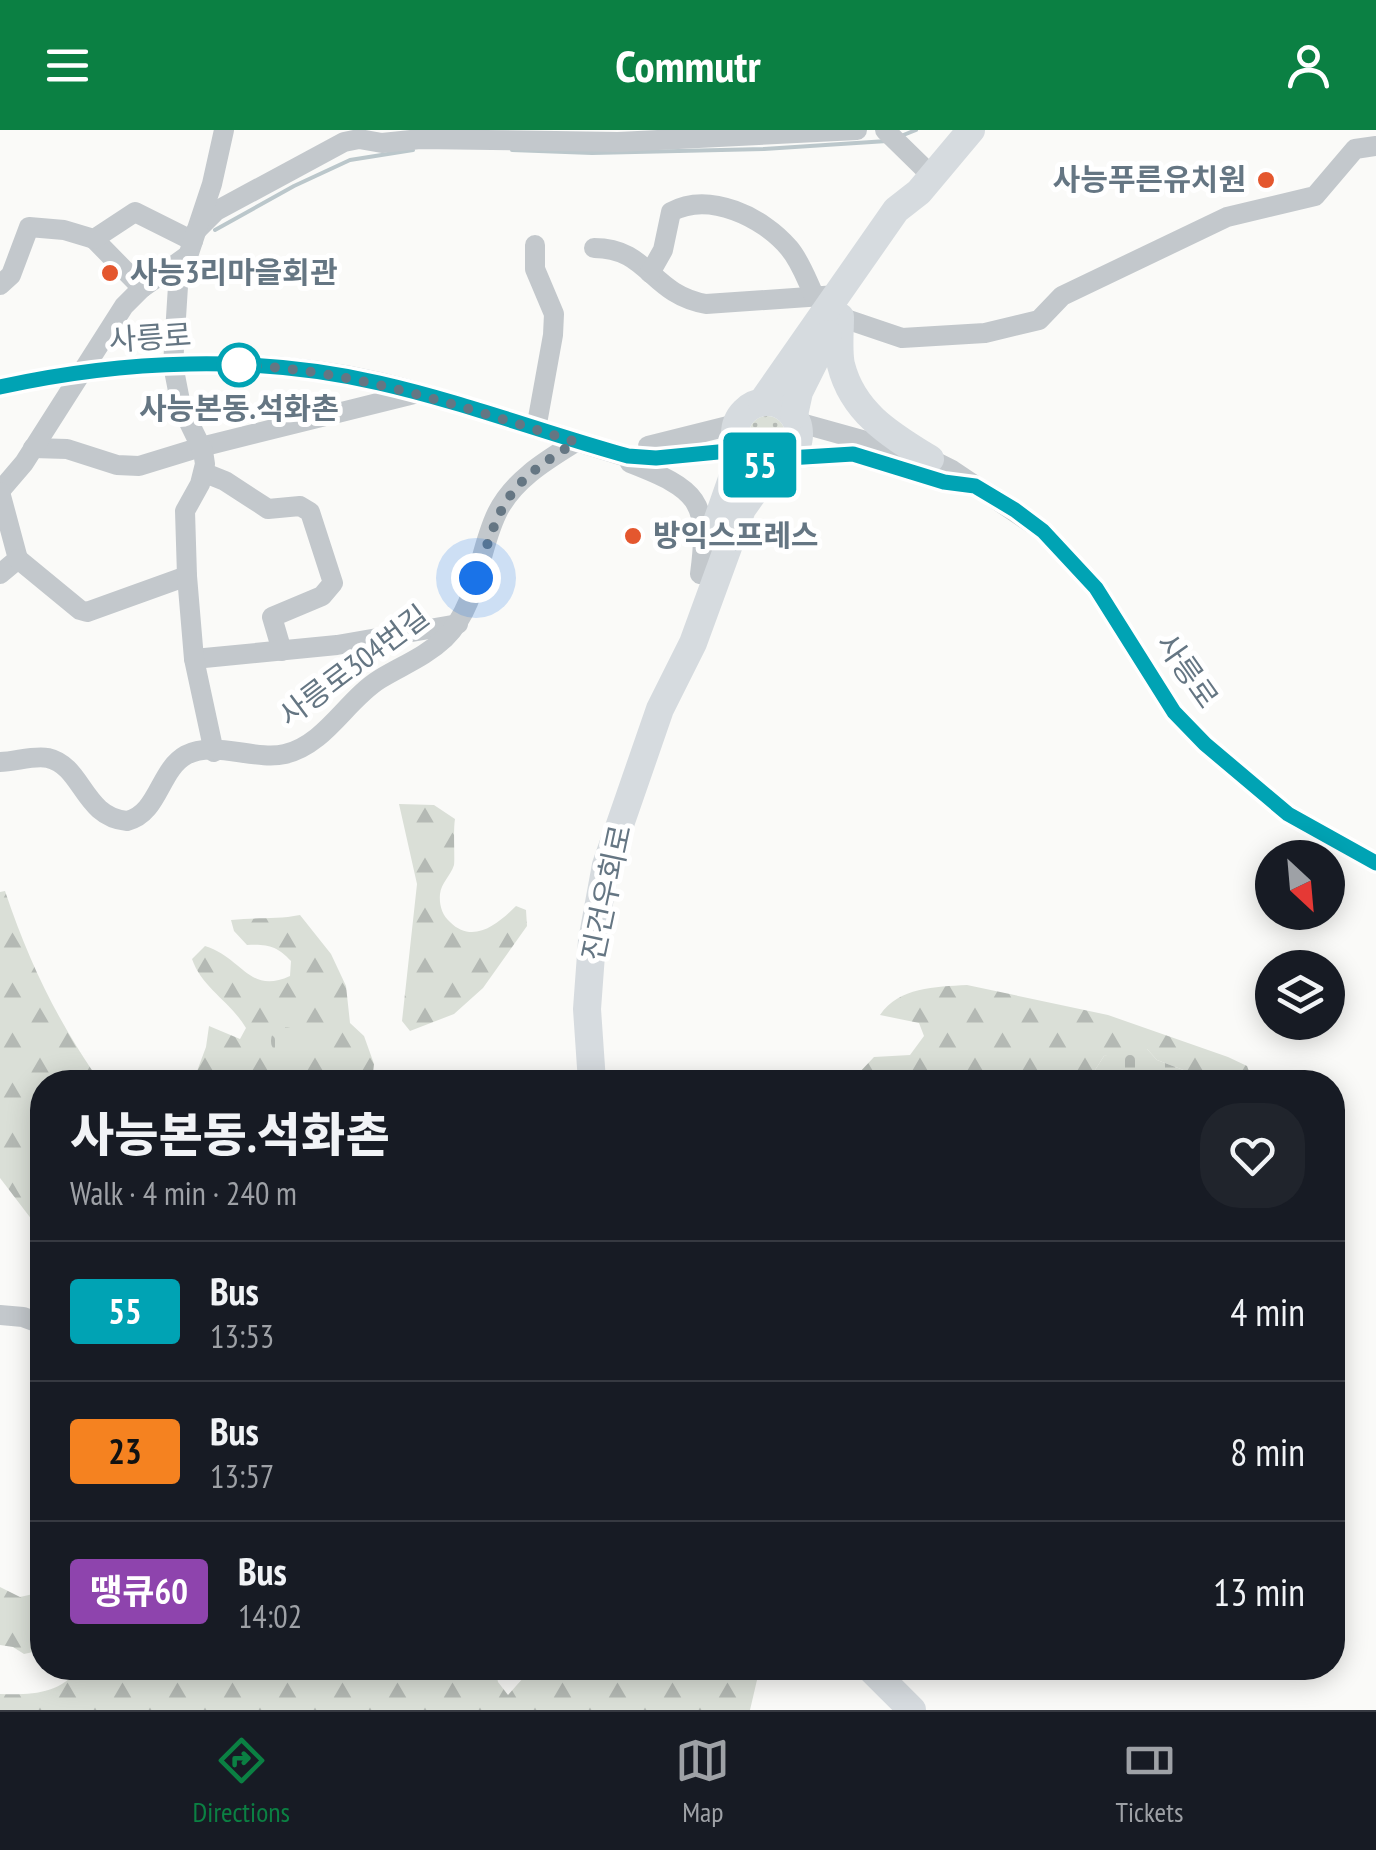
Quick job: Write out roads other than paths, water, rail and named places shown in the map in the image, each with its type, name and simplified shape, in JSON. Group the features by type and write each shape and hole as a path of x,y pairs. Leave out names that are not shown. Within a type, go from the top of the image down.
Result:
{"main road":[{"path":"762,402 785,407 795,419 800,438 781,462 755,464 739,442 742,414 762,402 831,303 906,220 925,184 971,130"},
{"path":"795,419 831,303"},
{"path":"831,303 841,364 862,410 882,430 930,459"},
{"name":"진건우회로","path":"660,709 660,690 739,442"},
{"name":"진건우회로","path":"591,1070 586,1009 592,941 606,866 660,709 693,643 742,509 781,462"},
{"path":"882,1680 912,1710"}],"street":[{"path":"214,752 194,659 187,576 185,511 204,474 201,447 181,406 173,365 178,286 212,184 224,130"},
{"path":"187,576 86,612 80,610 18,559 0,491 33,448 110,324 142,288 192,243 216,212 352,136 382,143 856,130"},
{"path":"888,133 908,153 925,184"},
{"path":"594,248 622,251 674,295 706,304 831,303 902,338 985,333 1038,320 1062,296 1226,217 1314,196 1355,149 1376,146"},
{"path":"650,274 663,250 671,212 682,206 704,204 740,213 781,240 831,303"},
{"path":"94,239 135,212 192,243"},
{"path":"0,286 10,275 30,227 64,230 94,239 142,288"},
{"path":"536,245 534,269 554,314 536,430"},
{"name":"사릉로","path":"0,387 81,373 173,365 314,370 418,393 628,456 656,458 739,442"},
{"path":"33,448 67,449 127,466 160,461 201,447 418,393"},
{"name":"사릉로","path":"795,419 930,459 1043,531 1096,588 1174,712 1205,744 1288,814 1376,863"},
{"path":"576,442 676,482 692,497 705,536 700,574"},
{"name":"사릉로304번길","path":"2,760 37,758 58,763 105,816 126,821 144,812 182,757 198,752 272,756 301,748 378,680 429,652 458,624 506,498 537,468 576,442"},
{"name":"사릉로","path":"781,462 853,454 944,482 975,486"},
{"path":"204,474 225,481 268,509 300,506 310,512 332,583 322,596 272,616 282,651"},
{"path":"0,574 18,559"},
{"path":"194,659 282,651 458,624"},
{"path":"0,1315 30,1319"}],"waterway":[{"path":"901,136 916,130"},
{"path":"512,150 592,153 764,149 887,141"},
{"path":"215,230 350,160 413,150"}],"place":[{"name":"사능푸른유치원","path":"1266,180"},
{"name":"사능3리마을회관","path":"110,273"},
{"name":"사능본동.석화촌","path":"239,365"},
{"name":"방익스프레스","path":"633,536"}]}
